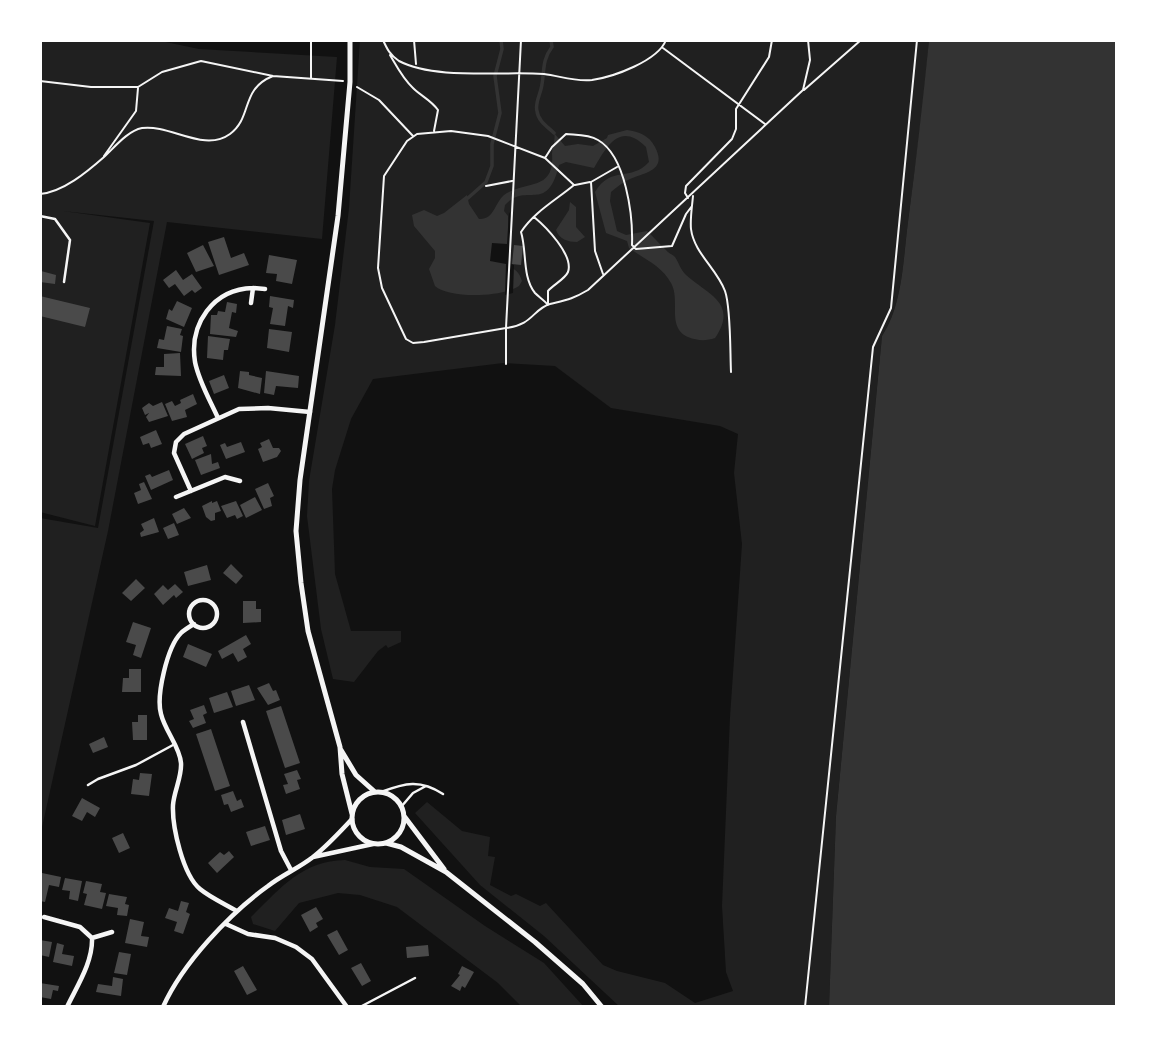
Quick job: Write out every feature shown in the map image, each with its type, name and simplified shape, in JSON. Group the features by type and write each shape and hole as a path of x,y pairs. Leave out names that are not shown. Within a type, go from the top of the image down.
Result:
{"street":[{"path":"350,40 350,82 338,216 300,480 296,531 308,631 340,747 342,774 352,817 358,836 373,844"},
{"path":"251,303 253,288"},
{"path":"218,418 198,375 195,360 196,334 204,313 218,298 234,290 265,289"},
{"path":"191,491 175,459 176,442 184,434 239,409 253,407 311,412"},
{"path":"176,497 225,477 240,481"},
{"path":"202,600 214,605 216,619 211,626 202,628 194,624 189,612 194,604 202,600"},
{"path":"194,624 180,634 173,644 159,701 161,715 181,759 173,806 174,832 181,856 198,888 237,911"},
{"path":"243,722 281,851 290,870"},
{"path":"340,747 356,775 378,792 397,800 404,816 446,872"},
{"path":"163,1007 171,989 189,964 237,911 290,870 313,857 352,817 360,799 378,792"},
{"path":"386,844 400,833 404,816"},
{"path":"313,857 373,844 386,844 407,850 446,872 545,950 583,984 602,1007"},
{"path":"44,917 80,927 92,938 93,948 67,1007"},
{"path":"226,925 248,934 275,938 296,947 312,959 347,1007"},
{"path":"92,938 112,932"}],"lane":[{"path":"40,216 55,219 70,240 64,282"},
{"path":"88,786 173,745"},
{"path":"378,792 406,783 418,783 443,794"},
{"path":"401,807 413,793 426,786"},
{"path":"360,1007 415,978"}],"path":[{"path":"311,40 311,79"},
{"path":"383,40 401,75 414,90 433,102 438,110 434,133"},
{"path":"414,40 416,66"},
{"path":"506,364 512,188 521,40"},
{"path":"390,54 402,62 444,73 536,74 579,81 601,78 644,61 663,48 666,40"},
{"path":"688,199 686,186 732,139 736,128 736,109 769,57 772,40"},
{"path":"803,90 810,60 808,40"},
{"path":"574,185 545,158 488,136 451,131 414,136 407,141 383,176 378,268 382,288 406,338 413,343 518,326 528,322 548,304 564,303 576,298 588,290 732,155 861,40"},
{"path":"805,1007 873,347 891,308 917,40"},
{"path":"663,48 766,125"},
{"path":"40,81 92,88 138,88 162,72 201,61 273,76 350,82 379,100 414,136"},
{"path":"40,194 54,193 140,128 200,139 213,140 228,135 237,127 253,89 260,81 273,76"},
{"path":"101,160 136,111 138,88"},
{"path":"545,158 566,134 583,135 598,140 621,173 633,221 632,245 636,249 672,246 685,214 692,206"},
{"path":"548,304 534,291 527,273 526,247 521,232 534,217 574,185 591,181 618,167"},
{"path":"486,186 513,181"},
{"path":"591,181 594,251 604,275"},
{"path":"692,195 693,237 725,290 731,372"},
{"path":"534,217 556,240 569,267 565,276 548,291 548,304"}],"shaded area":[{"path":"40,40 156,40 199,49 337,57 322,239 167,222 108,531 40,836 40,518 98,528 154,221 63,211 150,223 95,526 40,512"},
{"path":"360,40 929,40 901,281 894,310 882,336 836,816 829,1007 620,1007 544,936 480,885 415,813 427,802 462,831 490,837 488,856 495,857 490,885 540,906 546,903 603,965 665,983 695,1003 733,991 726,972 722,906 730,717 742,544 734,473 738,434 720,426 611,408 555,366 503,363 373,379 351,419 335,470 332,489 335,574 351,631 401,631 401,642 388,648 386,645 378,651 354,682 333,679 321,629 307,516 309,481 335,325 349,208"},
{"path":"929,40 1117,40 1117,1007 829,1007 836,816 882,336 894,310 901,281"},
{"path":"627,130 647,137 655,147 659,161 649,172 627,180 611,192 610,201 617,231 626,235 647,231 675,257 686,275 717,300 724,316 715,338 699,340 681,333 677,327 674,290 667,277 658,267 629,248 627,241 606,233 595,192 608,179 635,171 649,162 646,147 629,136 622,136 609,145 594,168 566,162 559,165 549,189 536,195 513,198 505,205 504,211 508,216 508,267 520,275 522,281 519,286 489,294 464,295 435,286 429,269 435,258 435,251 414,226 412,215 424,210 437,216 467,195 469,204 479,219 484,219 491,214 504,195 544,180 549,174 554,133 565,146 593,146 608,135"},
{"path":"570,202 576,207 576,227 585,237 577,242 564,239 556,230 569,210"},
{"path":"345,860 370,867 404,869 485,926 544,963 584,1007 522,1007 498,983 397,907 360,895 338,893 299,903 275,931 253,924 251,917 292,878 316,865"}],"pier":[{"path":"509,212 511,264 514,265 513,293 505,295 506,264 490,261 492,243 507,244"}],"building":[{"path":"224,237 231,258 244,253 249,265 219,275 208,242"},
{"path":"203,245 214,266 196,272 187,253"},
{"path":"514,245 523,246 521,265 512,264"},
{"path":"269,255 297,260 292,284 276,281 277,274 266,273"},
{"path":"176,270 183,280 192,274 202,288 195,293 192,290 184,296 175,284 169,288 163,280"},
{"path":"41,271 56,275 55,284 40,282"},
{"path":"40,296 90,308 85,327 40,316"},
{"path":"270,296 294,300 293,308 288,306 285,326 270,324 273,308 269,307"},
{"path":"177,301 192,308 184,327 166,319 169,309 172,311"},
{"path":"227,302 237,304 236,313 232,312 229,328 238,331 236,337 210,334 211,315 217,315 218,311 225,312"},
{"path":"167,326 182,329 181,352 157,348 159,339 164,340"},
{"path":"269,329 292,332 289,352 267,348"},
{"path":"208,336 230,339 228,350 224,350 223,360 207,358"},
{"path":"180,353 181,376 155,375 156,367 164,367 164,354"},
{"path":"240,371 262,378 260,394 238,388"},
{"path":"266,371 299,376 298,388 276,386 274,395 264,393"},
{"path":"224,375 229,388 214,394 209,381"},
{"path":"193,394 197,404 185,410 187,417 172,421 165,404 172,401 175,406 181,403 180,400"},
{"path":"162,402 168,416 149,422 146,417 149,413 145,415 142,408 149,403 153,406"},
{"path":"156,430 162,444 151,448 149,443 143,445 140,437"},
{"path":"203,436 207,446 202,448 204,453 192,459 185,444"},
{"path":"269,439 273,448 279,448 281,451 277,457 263,462 258,449 262,447 260,443"},
{"path":"241,442 245,452 226,459 220,445 225,443 227,447"},
{"path":"211,454 212,464 218,462 220,468 201,475 195,460"},
{"path":"169,470 173,480 151,490 145,476 150,474 152,477"},
{"path":"144,482 152,499 138,504 134,493 141,490 139,484"},
{"path":"268,483 274,496 270,498 272,506 264,509 255,489"},
{"path":"255,497 262,510 246,518 240,505"},
{"path":"217,501 221,511 215,513 215,520 211,521 206,517 202,506"},
{"path":"236,501 243,516 237,519 235,515 227,518 221,506"},
{"path":"184,508 191,518 177,524 172,514"},
{"path":"154,518 159,532 141,537 140,533 144,530 141,524"},
{"path":"174,523 179,535 168,539 163,528"},
{"path":"231,564 243,576 236,584 223,573"},
{"path":"207,565 211,580 188,586 184,572"},
{"path":"136,579 145,588 131,601 122,593"},
{"path":"175,584 183,592 176,598 174,595 163,605 154,594 163,585 168,590"},
{"path":"243,601 256,601 256,609 261,609 261,622 243,623"},
{"path":"133,622 151,628 141,658 133,655 136,645 126,642"},
{"path":"246,635 251,644 243,649 247,657 238,662 233,653 222,659 218,651"},
{"path":"188,644 212,654 206,667 183,657"},
{"path":"129,669 141,669 141,692 122,692 123,678 129,678"},
{"path":"269,683 280,700 268,705 257,688"},
{"path":"249,685 255,700 236,706 231,691"},
{"path":"227,692 233,707 214,713 209,698"},
{"path":"204,705 206,723 193,728 189,721 194,719 190,710"},
{"path":"281,706 300,763 285,768 266,711"},
{"path":"138,715 147,715 147,740 133,740 132,722 138,722"},
{"path":"211,729 230,786 215,791 196,734"},
{"path":"104,737 108,747 93,753 89,744"},
{"path":"297,770 301,779 297,780 300,789 286,794 283,785 288,784 284,774"},
{"path":"140,773 152,774 149,796 131,794 133,779 139,780"},
{"path":"233,791 237,801 241,799 244,807 231,812 228,804 224,805 221,795"},
{"path":"82,798 100,808 95,817 87,812 82,821 72,816"},
{"path":"300,814 305,829 286,835 282,820"},
{"path":"265,826 270,840 251,846 246,832"},
{"path":"123,833 130,848 119,853 112,838"},
{"path":"229,851 234,857 217,873 208,863 220,852 224,855"},
{"path":"42,873 61,877 59,887 49,885 45,902 40,901"},
{"path":"65,878 82,881 78,901 69,899 70,891 62,890"},
{"path":"86,881 102,884 100,892 106,893 102,909 84,905"},
{"path":"109,894 127,897 127,916 117,915 118,908 106,906"},
{"path":"181,901 189,903 186,912 190,914 183,934 174,931 177,922 165,918 169,908 178,911"},
{"path":"316,907 323,919 316,923 318,927 310,932 301,915"},
{"path":"130,919 144,922 141,936 149,937 147,947 125,943"},
{"path":"337,930 348,950 339,955 327,935"},
{"path":"40,940 52,942 49,957 40,955"},
{"path":"57,943 64,945 62,954 74,956 72,966 53,962"},
{"path":"428,945 429,956 407,958 406,947"},
{"path":"119,952 131,954 127,975 114,973"},
{"path":"361,963 371,981 362,986 351,968"},
{"path":"243,966 257,990 247,995 234,971"},
{"path":"462,966 474,972 465,988 462,986 460,991 451,986 460,975 458,974"},
{"path":"113,977 123,979 121,996 96,992 98,984 112,986"},
{"path":"40,983 59,986 58,991 53,990 51,999 40,997"}],"waterway":[{"path":"468,198 486,182 492,166 492,144 500,113 495,76 502,49 501,40"},
{"path":"551,40 552,47 545,62 537,108 541,121 554,133"}]}
